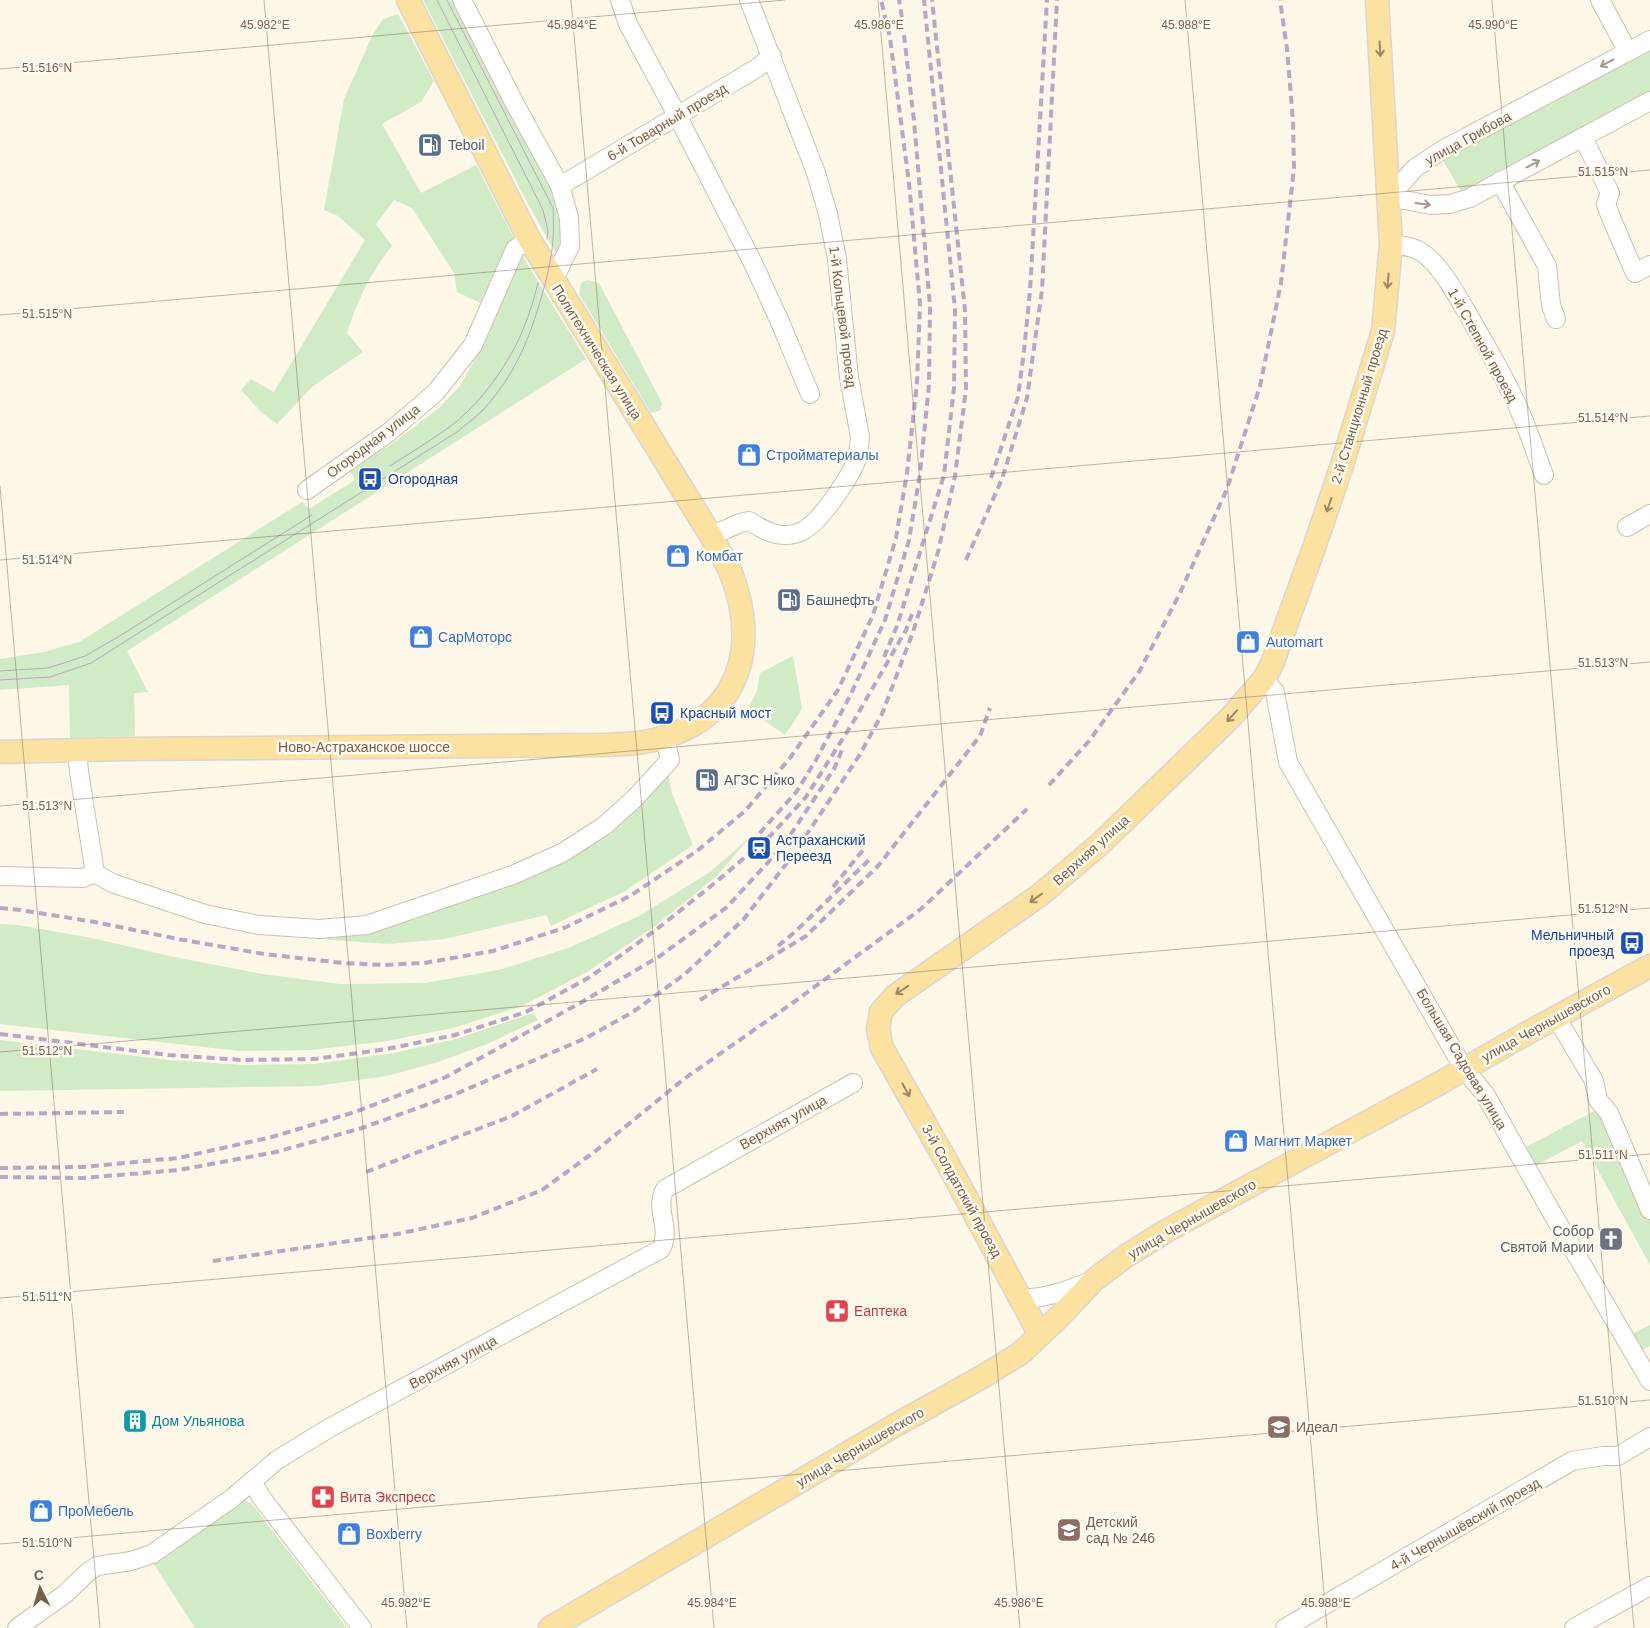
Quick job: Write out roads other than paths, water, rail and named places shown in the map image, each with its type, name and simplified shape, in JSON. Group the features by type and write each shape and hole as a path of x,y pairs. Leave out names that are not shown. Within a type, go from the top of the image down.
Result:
{"main road":[{"name":"Политехническая улица","path":"408,0 529,239 711,536 732,576 740,604 744,635 739,670 728,694 718,706"},
{"name":"2-й Станционный проезд","path":"1264,679 1272,664 1316,542 1383,332 1391,244 1377,0"},
{"name":"Верхняя улица","path":"882,1048 878,1029 881,1012 894,996 1040,895 1100,844 1231,717 1264,679"},
{"name":"Ново-Астраханское шоссе","path":"0,752 627,744 665,738 695,725 718,706"},
{"name":"улица Чернышевского","path":"550,1628 1021,1353 1094,1280 1126,1256 1168,1230 1650,966"},
{"name":"3-й Солдатский проезд","path":"882,1048 1040,1335"}],"street":[{"path":"462,0 520,114 560,186 569,218 570,246 553,281"},
{"path":"620,0 628,24 677,115 780,322 810,394"},
{"name":"1-й Кольцевой проезд","path":"711,536 740,523 750,521 767,533 785,535 801,532 824,512 843,485 856,462 860,437 849,377 837,258 828,214 816,173 749,0"},
{"path":"1600,0 1628,52"},
{"name":"улица Грибова","path":"1389,197 1415,168 1444,149 1650,40"},
{"name":"6-й Товарный проезд","path":"560,186 757,68 772,56"},
{"path":"1389,197 1430,205 1450,204 1470,198 1650,101"},
{"path":"1583,137 1610,193 1606,204 1612,220 1642,269"},
{"path":"1500,181 1547,266 1550,304 1556,319"},
{"name":"Огородная улица","path":"307,490 388,433 436,392 473,344 515,249 529,239"},
{"name":"1-й Степной проезд","path":"1391,244 1413,247 1425,254 1442,274 1478,332 1522,414 1544,475"},
{"path":"1627,527 1650,514"},
{"name":"Большая Садовая улица","path":"1264,679 1275,692 1288,762 1464,1069 1485,1094 1552,1214 1650,1382"},
{"path":"0,876 83,878 95,874 112,883 205,914 259,924 319,929 368,925 515,874 562,853 604,826 634,799 670,760 665,738"},
{"path":"77,750 95,874"},
{"path":"1556,1017 1594,1081 1598,1100 1609,1113 1650,1210"},
{"name":"Верхняя улица","path":"17,1628 65,1594 97,1566 131,1562 152,1554 231,1499 277,1460 331,1428 661,1249 665,1236 660,1196 665,1188 853,1083"},
{"path":"1021,1298 1039,1298 1064,1292 1094,1280"},
{"name":"4-й Чернышёвский проезд","path":"1286,1628 1572,1461 1603,1456 1618,1456 1650,1437"},
{"path":"252,1481 261,1496 362,1628"},
{"path":"1574,1628 1650,1586"}],"tram line":[{"path":"437,0 543,210 548,231 547,239"},
{"path":"0,680 50,677 91,663 457,432 483,410 504,384 526,342 542,295 552,252 553,208 447,0"},
{"path":"390,466 460,419 493,382 518,341 538,283"},
{"path":"0,671 48,668 85,656 312,515"}],"railway":[{"path":"0,908 95,922 264,954 343,963 383,965 424,963 493,951 564,928 630,896 697,851 745,811 790,758 838,690 873,615 896,538 907,473 917,383 920,304 909,183 890,38 881,0"},
{"path":"751,843 797,791 850,696 885,620 909,540 920,474 929,385 930,306 914,121 899,0"},
{"path":"884,657 897,626 944,475 954,388 955,309 924,0"},
{"path":"0,1177 83,1178 179,1170 276,1152 362,1128 451,1096 586,1038 633,1012 685,974 743,920 793,855 859,756 882,714 913,632 938,552 955,476 966,389 965,310 932,0"},
{"path":"991,478 1018,397 1024,351 1030,291 1047,0"},
{"path":"966,560 1002,479 1027,398 1042,290 1057,0"},
{"path":"1049,785 1089,741 1139,672 1179,595 1227,489 1260,386 1281,283 1294,168 1293,121 1287,49 1280,0"},
{"path":"0,1034 168,1055 242,1060 315,1059 387,1049 455,1035 526,1012 590,977 624,953 716,882 771,835 806,797 852,724 906,630 912,614"},
{"path":"700,1000 806,936 878,866 980,736 990,708"},
{"path":"0,1168 83,1167 178,1158 272,1137 355,1112 446,1077 582,1002 660,956 727,907 783,846 834,769 842,750"},
{"path":"213,1261 397,1234 472,1218 542,1190 593,1153 684,1079 794,1002 921,909 1027,809"},
{"path":"833,887 863,850"},
{"path":"778,946 872,857"},
{"path":"366,1172 512,1116 597,1069"},
{"path":"0,1114 124,1112"}],"place":[{"name":"Teboil","path":"430,145"},
{"name":"Стройматериалы","path":"749,455"},
{"name":"Огородная","path":"370,479"},
{"name":"Комбат","path":"678,556"},
{"name":"Башнефть","path":"789,600"},
{"name":"СарМоторс","path":"421,637"},
{"name":"Automart","path":"1248,642"},
{"name":"Красный мост","path":"662,713"},
{"name":"АГЗС Нико","path":"707,780"},
{"name":"Астраханский Переезд","path":"759,848"},
{"name":"Мельничный проезд","path":"1632,943"},
{"name":"Магнит Маркет","path":"1236,1141"},
{"name":"Собор Святой Марии","path":"1611,1239"},
{"name":"Еаптека","path":"837,1311"},
{"name":"Дом Ульянова","path":"135,1421"},
{"name":"Идеал","path":"1279,1427"},
{"name":"Вита Экспресс","path":"323,1497"},
{"name":"ПроМебель","path":"41,1511"},
{"name":"Детский сад № 246","path":"1069,1530"},
{"name":"Boxberry","path":"349,1534"}]}
